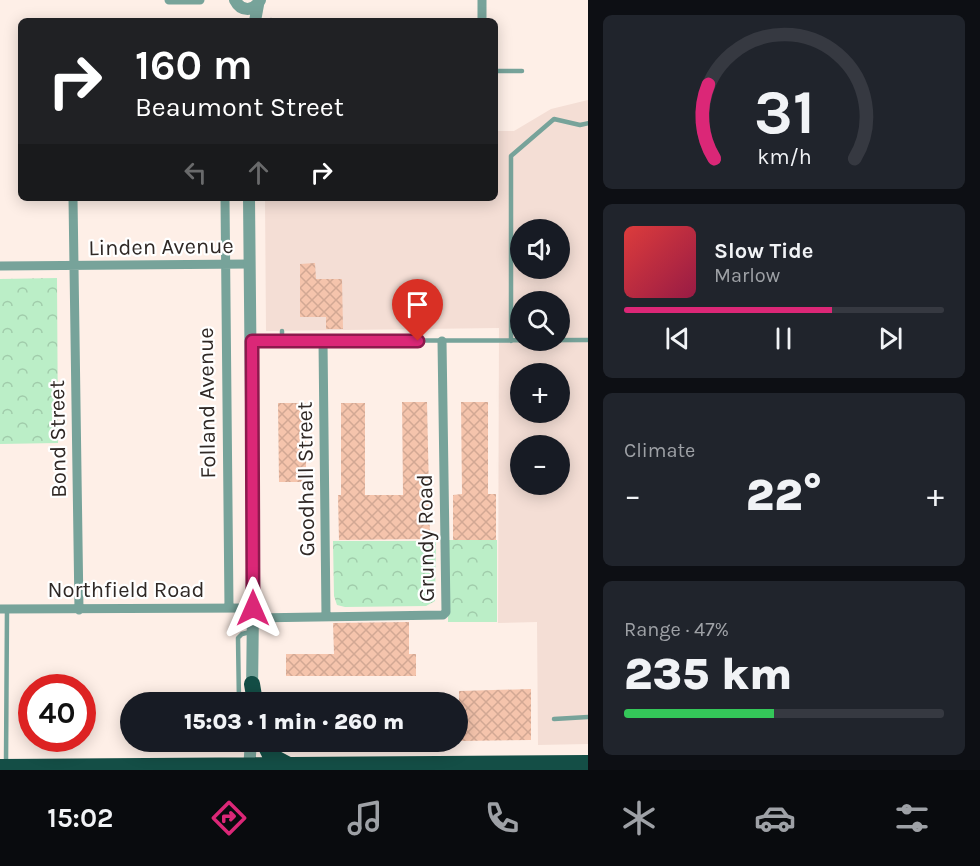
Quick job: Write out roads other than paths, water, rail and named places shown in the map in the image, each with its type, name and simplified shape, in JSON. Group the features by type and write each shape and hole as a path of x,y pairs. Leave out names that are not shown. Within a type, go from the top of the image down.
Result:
{"highway":[{"path":"268,752 270,756 288,764"},
{"path":"3,767 250,767 288,764 553,767 588,763"}],"street":[{"path":"169,0 200,0"},
{"path":"482,0 482,18"},
{"path":"240,10 251,9 261,2"},
{"path":"256,18 261,2"},
{"name":"Linden Avenue","path":"74,201 74,267"},
{"name":"Folland Avenue","path":"225,201 229,608"},
{"name":"Folland Avenue","path":"249,201 253,613 250,692"},
{"name":"Linden Avenue","path":"0,266 250,264"},
{"name":"Bond Street","path":"74,267 79,610"},
{"name":"Goodhall Street","path":"323,341 326,616"},
{"name":"Grundy Road","path":"253,613 326,616 443,615 446,612 442,341"},
{"name":"Northfield Road","path":"4,609 229,608 253,613"},
{"path":"250,767 251,752"}],"lane":[{"path":"498,71 522,71"},
{"path":"512,291 511,156 554,119 580,125 588,123"},
{"path":"282,330 282,341"},
{"path":"570,340 588,340"},
{"path":"252,341 510,341"},
{"path":"3,767 4,609"},
{"path":"554,719 588,717"}]}
